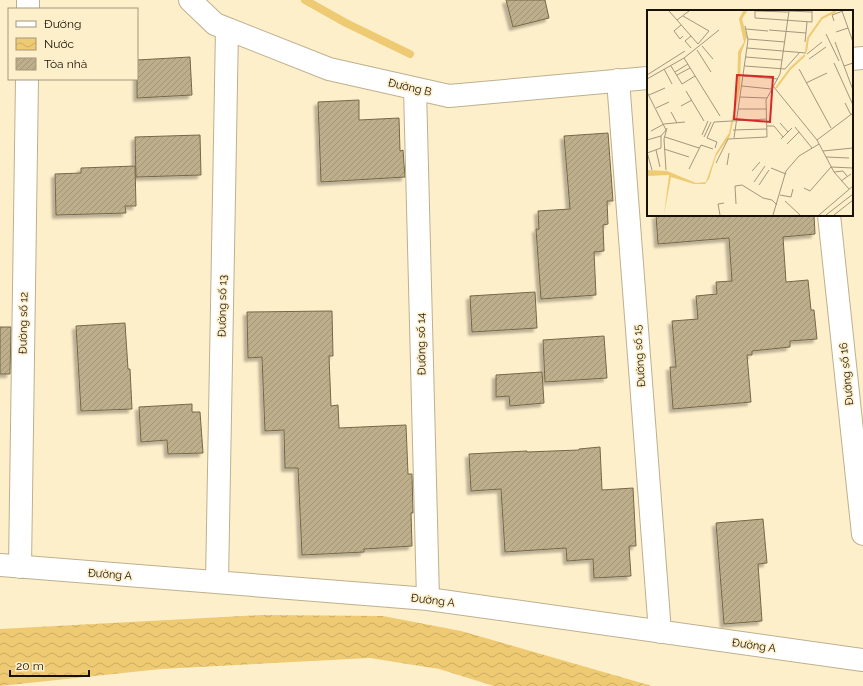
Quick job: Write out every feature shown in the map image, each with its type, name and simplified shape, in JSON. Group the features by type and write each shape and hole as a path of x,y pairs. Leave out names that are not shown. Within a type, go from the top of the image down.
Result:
{"street":[{"name":"Đường B","path":"190,0 216,24 329,69 448,96 647,78"},
{"name":"Đường số 13","path":"217,582 227,29"},
{"path":"853,59 863,58"},
{"name":"Đường số 12","path":"10,566 27,80"},
{"name":"Đường số 15","path":"618,80 660,632"},
{"name":"Đường số 14","path":"415,88 428,599"},
{"name":"Đường số 16","path":"829,216 863,534"},
{"name":"Đường A","path":"10,566 428,599 863,660"}],"water":[{"path":"262,615 383,616 461,631 652,686 494,686 439,669 370,658 161,669 0,686 0,629"}],"building":[{"path":"506,0 545,0 549,18 513,27"},
{"path":"190,57 192,95 137,98 138,60"},
{"path":"359,100 359,120 399,118 400,151 403,150 405,177 321,182 318,102"},
{"path":"608,133 613,201 607,201 608,224 603,225 604,251 594,252 596,295 541,299 536,229 539,229 538,211 570,209 564,136"},
{"path":"200,135 201,175 136,177 135,137"},
{"path":"135,166 136,206 125,206 126,213 56,215 55,174 81,173 81,168"},
{"path":"656,216 814,216 815,234 783,237 786,282 808,280 811,310 814,310 817,339 790,341 790,347 752,351 752,355 747,355 751,402 673,409 670,367 676,367 672,321 698,319 696,296 717,294 716,282 732,281 729,238 658,244"},
{"path":"535,292 537,328 472,332 470,296"},
{"path":"332,311 333,356 329,356 331,406 338,405 339,428 406,425 408,474 412,474 412,546 364,549 364,552 302,555 298,468 285,468 284,430 265,431 262,357 248,358 247,312"},
{"path":"125,323 128,369 130,369 132,409 81,411 76,326"},
{"path":"0,327 11,327 10,374 0,374"},
{"path":"604,336 607,378 545,382 543,340"},
{"path":"542,372 544,403 510,406 509,396 496,397 496,375"},
{"path":"192,404 192,412 200,412 203,453 168,454 167,440 141,442 139,407"},
{"path":"600,447 602,490 633,488 636,546 629,546 631,576 594,578 593,559 567,561 566,548 505,552 501,489 471,491 469,454 579,450"},
{"path":"763,519 767,563 758,564 762,621 724,624 716,523"}],"waterway":[{"path":"305,0 346,23 410,54"}]}
